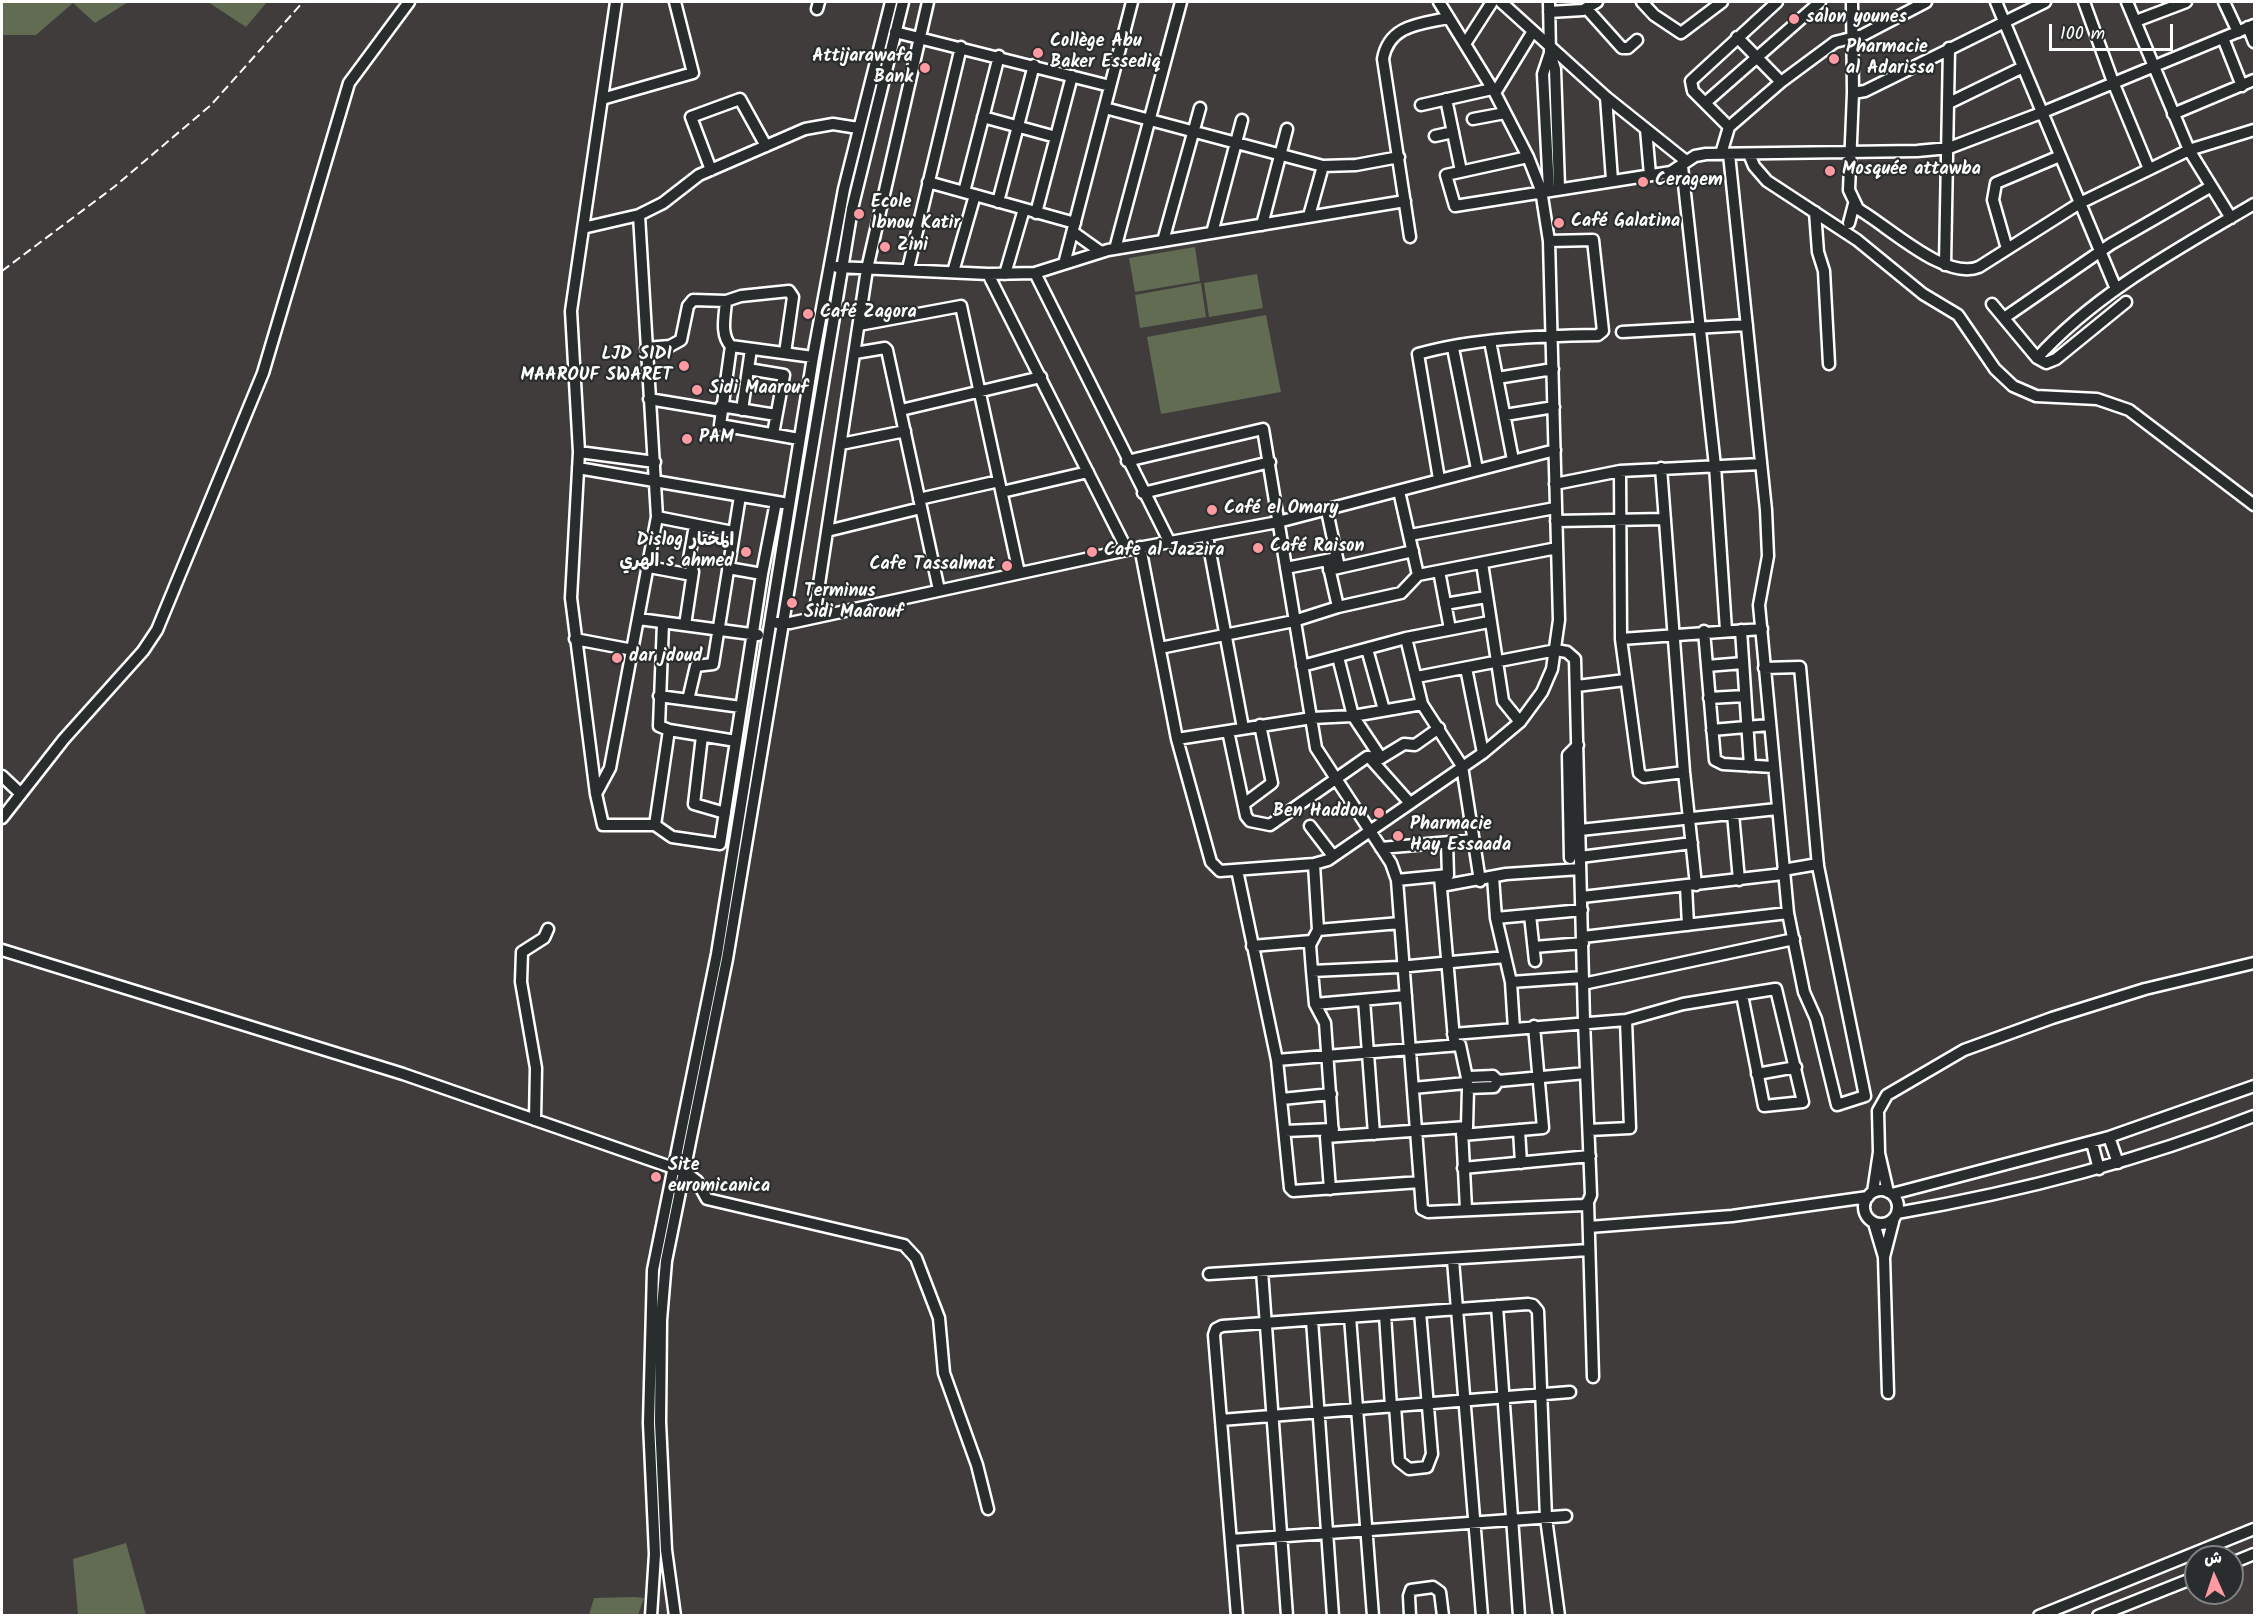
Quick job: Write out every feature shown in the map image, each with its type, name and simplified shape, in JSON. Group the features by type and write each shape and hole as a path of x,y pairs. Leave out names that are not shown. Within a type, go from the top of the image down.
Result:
{"street":[{"path":"2,818 64,739 143,651 157,630 263,373 349,83 409,2"},
{"path":"616,2 571,310 579,452 571,592 575,639 596,794 603,825 655,825 672,837 719,845 762,574 776,502"},
{"path":"602,99 692,74 693,70 675,2"},
{"path":"675,1616 666,1550 662,1461 661,1320 666,1261 680,1170 727,959 764,699 769,622 836,267 858,128 891,2"},
{"path":"764,699 782,623 800,439 813,357 903,2"},
{"path":"814,617 867,269 918,37 928,2"},
{"path":"1064,264 1132,2"},
{"path":"1115,249 1181,2"},
{"path":"1439,2 1493,91 1528,157 1550,189"},
{"path":"1465,44 1492,2"},
{"path":"1501,2 1550,50 1684,163 1714,466 1726,630"},
{"path":"1140,547 1177,740 1211,862 1220,871 1314,864 1333,856 1483,753 1520,722 1542,692 1552,669 1559,620 1550,241 1555,69 1550,50 1549,7 1587,9 1597,2"},
{"path":"1642,2 1654,15 1681,33 1722,2"},
{"path":"1729,127 1691,88 1691,81 1737,36 1777,2"},
{"path":"1705,103 1820,2"},
{"path":"1849,224 1854,204 1849,190 1853,93 1852,2"},
{"path":"1764,668 1800,667 1818,864 1864,1098 1835,1105 1816,1018 1804,992 1788,913 1783,872 1764,668 1760,594 1768,550 1746,325 1725,154 1729,127 1781,82 1835,42 1863,35 1926,2"},
{"path":"1996,2 2116,289"},
{"path":"1853,93 1865,91 2045,2"},
{"path":"2085,2 2113,82 2149,169"},
{"path":"2127,2 2189,150 2210,187 2232,218"},
{"path":"2136,21 2186,2"},
{"path":"2224,2 2247,28 2254,42"},
{"path":"1587,9 1622,48 1628,48 1637,40"},
{"path":"1410,237 1383,59 1385,50 1398,31 1406,27 1448,18"},
{"path":"1528,157 1446,175 1455,206 1550,189 1671,172 1695,156 1917,152 1949,148 2042,113 2247,28"},
{"path":"1421,105 1493,91 1533,31"},
{"path":"895,32 999,56 1110,86"},
{"path":"1737,36 1781,82"},
{"path":"2223,38 2242,86"},
{"path":"908,269 961,47"},
{"path":"1945,266 1949,148 1949,48"},
{"path":"964,192 999,56"},
{"path":"998,202 1034,65"},
{"path":"1949,103 2023,67"},
{"path":"1036,213 1072,76"},
{"path":"2173,114 2254,81"},
{"path":"1606,97 1612,180"},
{"path":"711,170 691,117 740,99 766,146"},
{"path":"1446,99 1461,171"},
{"path":"1105,108 1323,166 1356,165 1399,157"},
{"path":"1163,241 1200,108"},
{"path":"1473,119 1505,113"},
{"path":"983,117 1056,137"},
{"path":"1212,233 1242,120"},
{"path":"584,228 639,215 663,203 688,181 766,146 821,125 858,128"},
{"path":"1262,225 1287,129"},
{"path":"1646,129 1650,175"},
{"path":"1854,204 1945,266 1965,270 1975,268 2080,203 2149,169 2189,150 2254,130"},
{"path":"1435,136 1453,132"},
{"path":"1749,154 1762,177 1857,240 1923,294 1958,315 1995,369 2013,386 2036,396 2097,399 2129,410 2254,505"},
{"path":"2007,249 1993,200 1995,183 2060,156"},
{"path":"1309,216 1323,166"},
{"path":"928,182 1024,209 1074,228 1101,252"},
{"path":"2004,318 2100,253 2210,187"},
{"path":"953,272 975,195"},
{"path":"836,267 988,274 1035,273 1115,249 1405,201"},
{"path":"2037,358 2074,321 2116,289 2254,204"},
{"path":"1005,274 1024,209"},
{"path":"1815,212 1818,252 1824,271 1829,364"},
{"path":"596,794 610,768 657,517 657,481 649,399 639,215"},
{"path":"1440,479 1418,355 1490,341 1551,335 1598,335 1603,329 1593,240 1550,241"},
{"path":"1035,273 1170,543"},
{"path":"988,274 1127,550"},
{"path":"646,348 670,346 681,340 688,306 693,300 726,302 741,296 791,292 785,353"},
{"path":"726,302 725,338 731,346 813,357"},
{"path":"1992,304 2037,358 2046,363 2053,362 2126,302"},
{"path":"859,325 961,306 1019,573"},
{"path":"1622,332 1746,325"},
{"path":"1490,341 1513,460"},
{"path":"731,346 721,409 721,426 800,439"},
{"path":"1453,348 1477,469"},
{"path":"742,410 751,349"},
{"path":"855,353 886,349 939,590"},
{"path":"748,369 783,375 773,434"},
{"path":"1497,378 1553,369"},
{"path":"901,410 1041,377"},
{"path":"649,399 776,415"},
{"path":"1505,415 1554,407"},
{"path":"1127,461 1262,428 1270,462 1293,621 1316,748 1334,779 1381,848 1397,880 1424,1210 1581,1205 1588,1202"},
{"path":"841,444 905,431"},
{"path":"769,622 782,623 814,617 1140,547 1278,522 1555,450"},
{"path":"579,452 655,462"},
{"path":"1143,492 1270,462"},
{"path":"1555,484 1620,471 1761,464"},
{"path":"578,468 776,502 794,499"},
{"path":"1661,468 1684,772 1692,843 1688,925"},
{"path":"1620,471 1621,639 1625,680 1641,776 1684,772"},
{"path":"827,531 920,504 1001,486 1088,472"},
{"path":"1399,491 1418,575"},
{"path":"688,700 696,666 713,664 740,496"},
{"path":"1410,536 1555,508"},
{"path":"1327,511 1338,607"},
{"path":"657,517 733,532"},
{"path":"1556,521 1665,519"},
{"path":"685,625 692,575 689,559 695,525"},
{"path":"1207,536 1243,728"},
{"path":"1160,648 1293,621 1338,607 1401,592 1418,575 1557,548"},
{"path":"1286,568 1333,564 1413,551"},
{"path":"1482,563 1489,622 1504,703 1520,722"},
{"path":"649,567 692,575"},
{"path":"728,568 762,574"},
{"path":"1439,571 1450,629"},
{"path":"1445,604 1486,597"},
{"path":"639,619 779,638"},
{"path":"1302,666 1406,639 1489,622"},
{"path":"663,623 659,726 669,730 736,741"},
{"path":"1621,639 1704,631 1762,629"},
{"path":"1741,630 1750,766"},
{"path":"1704,631 1714,754 1718,763 1773,767"},
{"path":"575,639 633,650"},
{"path":"1406,639 1422,704 1462,766 1480,881"},
{"path":"1367,649 1384,710"},
{"path":"1417,677 1556,650 1567,652 1575,659 1580,830 1575,858"},
{"path":"1338,657 1353,716 1382,758"},
{"path":"1707,666 1743,663"},
{"path":"1466,668 1483,753"},
{"path":"1577,686 1625,680"},
{"path":"659,696 741,707"},
{"path":"1709,698 1745,696"},
{"path":"1177,740 1260,725 1311,718 1353,716 1422,704"},
{"path":"1244,804 1272,783 1260,725"},
{"path":"1712,730 1769,725"},
{"path":"1228,731 1250,821 1275,823 1334,779 1369,757 1382,758 1404,744 1415,746 1439,728"},
{"path":"655,825 669,730"},
{"path":"702,736 694,804 725,813"},
{"path":"1578,746 1568,755 1575,858 1580,869 1582,897 1591,1195 1588,1202 1593,1377"},
{"path":"1369,757 1409,802"},
{"path":"2,776 20,794"},
{"path":"1580,830 1777,809"},
{"path":"1733,814 1739,880"},
{"path":"1310,826 1333,856"},
{"path":"1381,848 1473,840"},
{"path":"1447,843 1449,873 1440,882 1454,1040 1461,1045 1467,1083 1468,1125 1462,1131 1466,1209"},
{"path":"1575,858 1692,843"},
{"path":"1314,864 1318,930 1311,941 1312,971 1315,1004 1325,1021 1333,1133"},
{"path":"1582,897 1739,880 1818,864"},
{"path":"1397,880 1480,881 1493,877 1580,869"},
{"path":"1237,870 1277,1060 1292,1190 1420,1182"},
{"path":"1493,877 1496,918 1511,982 1514,1029"},
{"path":"1496,918 1582,910"},
{"path":"1534,947 1788,913"},
{"path":"1530,915 1535,961"},
{"path":"1318,930 1400,923"},
{"path":"535,1120 536,1068 521,982 522,952 543,938 548,929"},
{"path":"1511,982 1583,980 1794,939"},
{"path":"1252,946 1311,941"},
{"path":"2,950 240,1022 680,1170 698,1181 707,1199 904,1245 910,1249 939,1318 944,1373 982,1479 988,1509"},
{"path":"1312,971 1404,967 1505,957"},
{"path":"1888,1393 1884,1257 1874,1223 1865,1213 1864,1205 1870,1194 1879,1152 1878,1110 1884,1098 1964,1050 2115,998 2254,963"},
{"path":"1277,1060 1410,1049 1534,1026 1626,1020 1683,1004 1742,995 1778,990 1802,1103 1765,1107 1742,995"},
{"path":"1315,1004 1406,996"},
{"path":"1364,1000 1374,1134"},
{"path":"1589,1131 1630,1128 1626,1020"},
{"path":"1285,1131 1374,1134 1543,1128 1534,1026"},
{"path":"1757,1074 1796,1067"},
{"path":"1413,1088 1467,1083 1493,1076 1498,1081 1586,1073"},
{"path":"1589,1227 1743,1215 1870,1194 1890,1193 2092,1143 2254,1086"},
{"path":"1282,1100 1330,1094"},
{"path":"1874,1223 1887,1223 1895,1216 1996,1195 2118,1163 2254,1116"},
{"path":"1519,1130 1521,1162"},
{"path":"1330,1189 1325,1138 1333,1133"},
{"path":"2109,1137 2118,1163"},
{"path":"2092,1143 2099,1168"},
{"path":"1879,1152 1890,1193 1897,1201 1884,1257"},
{"path":"1464,1168 1590,1156"},
{"path":"651,1616 655,1554 649,1432 650,1301 658,1240 680,1170"},
{"path":"1209,1274 1589,1250"},
{"path":"1453,1260 1482,1616"},
{"path":"1262,1271 1287,1616"},
{"path":"1237,1616 1215,1331 1220,1327 1266,1323 1531,1305 1537,1309 1546,1518 1559,1616"},
{"path":"1497,1306 1519,1616"},
{"path":"1385,1315 1399,1461 1403,1466 1412,1469 1427,1467 1432,1460 1420,1312"},
{"path":"1350,1317 1373,1616"},
{"path":"1312,1320 1333,1616"},
{"path":"1221,1420 1570,1392"},
{"path":"1231,1540 1566,1516"},
{"path":"2040,1616 2254,1529"},
{"path":"2098,1616 2184,1582"},
{"path":"1410,1616 1411,1590 1430,1587 1440,1592 1443,1616"}],"green space":[{"path":"2,2 128,2 95,23 73,3 36,35 2,35"},
{"path":"208,2 267,2 246,27"},
{"path":"1195,247 1200,281 1135,292 1129,258"},
{"path":"1257,274 1263,308 1209,317 1204,283"},
{"path":"1201,283 1206,317 1140,328 1135,295"},
{"path":"1266,315 1281,392 1161,414 1147,337"},
{"path":"126,1543 146,1615 78,1615 73,1559"},
{"path":"594,1598 644,1598 638,1615 589,1615"}],"railway":[{"path":"2,271 114,187 211,105 303,2"}],"place":[{"name":"salon younes","path":"1794,19"},
{"name":"Collège Abu Baker Essediq","path":"1038,53"},
{"name":"Pharmacie al Adarissa","path":"1834,59"},
{"name":"Attijarawafa Bank","path":"925,68"},
{"name":"Mosquée attawba","path":"1830,171"},
{"name":"Ceragem","path":"1643,182"},
{"name":"Ecole Ibnou Katir","path":"859,214"},
{"name":"Café Galatina","path":"1559,223"},
{"name":"Zini","path":"885,247"},
{"name":"Café Zagora","path":"808,314"},
{"name":"LJD SIDI MAAROUF SWARET","path":"684,366"},
{"name":"Sidi Maarouf","path":"697,390"},
{"name":"PAM","path":"687,439"},
{"name":"Café el Omary","path":"1212,510"},
{"name":"Café Raison","path":"1258,548"},
{"name":"Dislog المختار الهري s ahmed","path":"746,552"},
{"name":"Cafe al Jazzira","path":"1092,552"},
{"name":"Cafe Tassalmat","path":"1007,566"},
{"name":"Terminus Sidi Maârouf","path":"792,603"},
{"name":"dar jdoud","path":"617,658"},
{"name":"Ben Haddou","path":"1379,813"},
{"name":"Pharmacie Hay Essaada","path":"1398,836"},
{"name":"Site euromicanica","path":"656,1177"}]}
